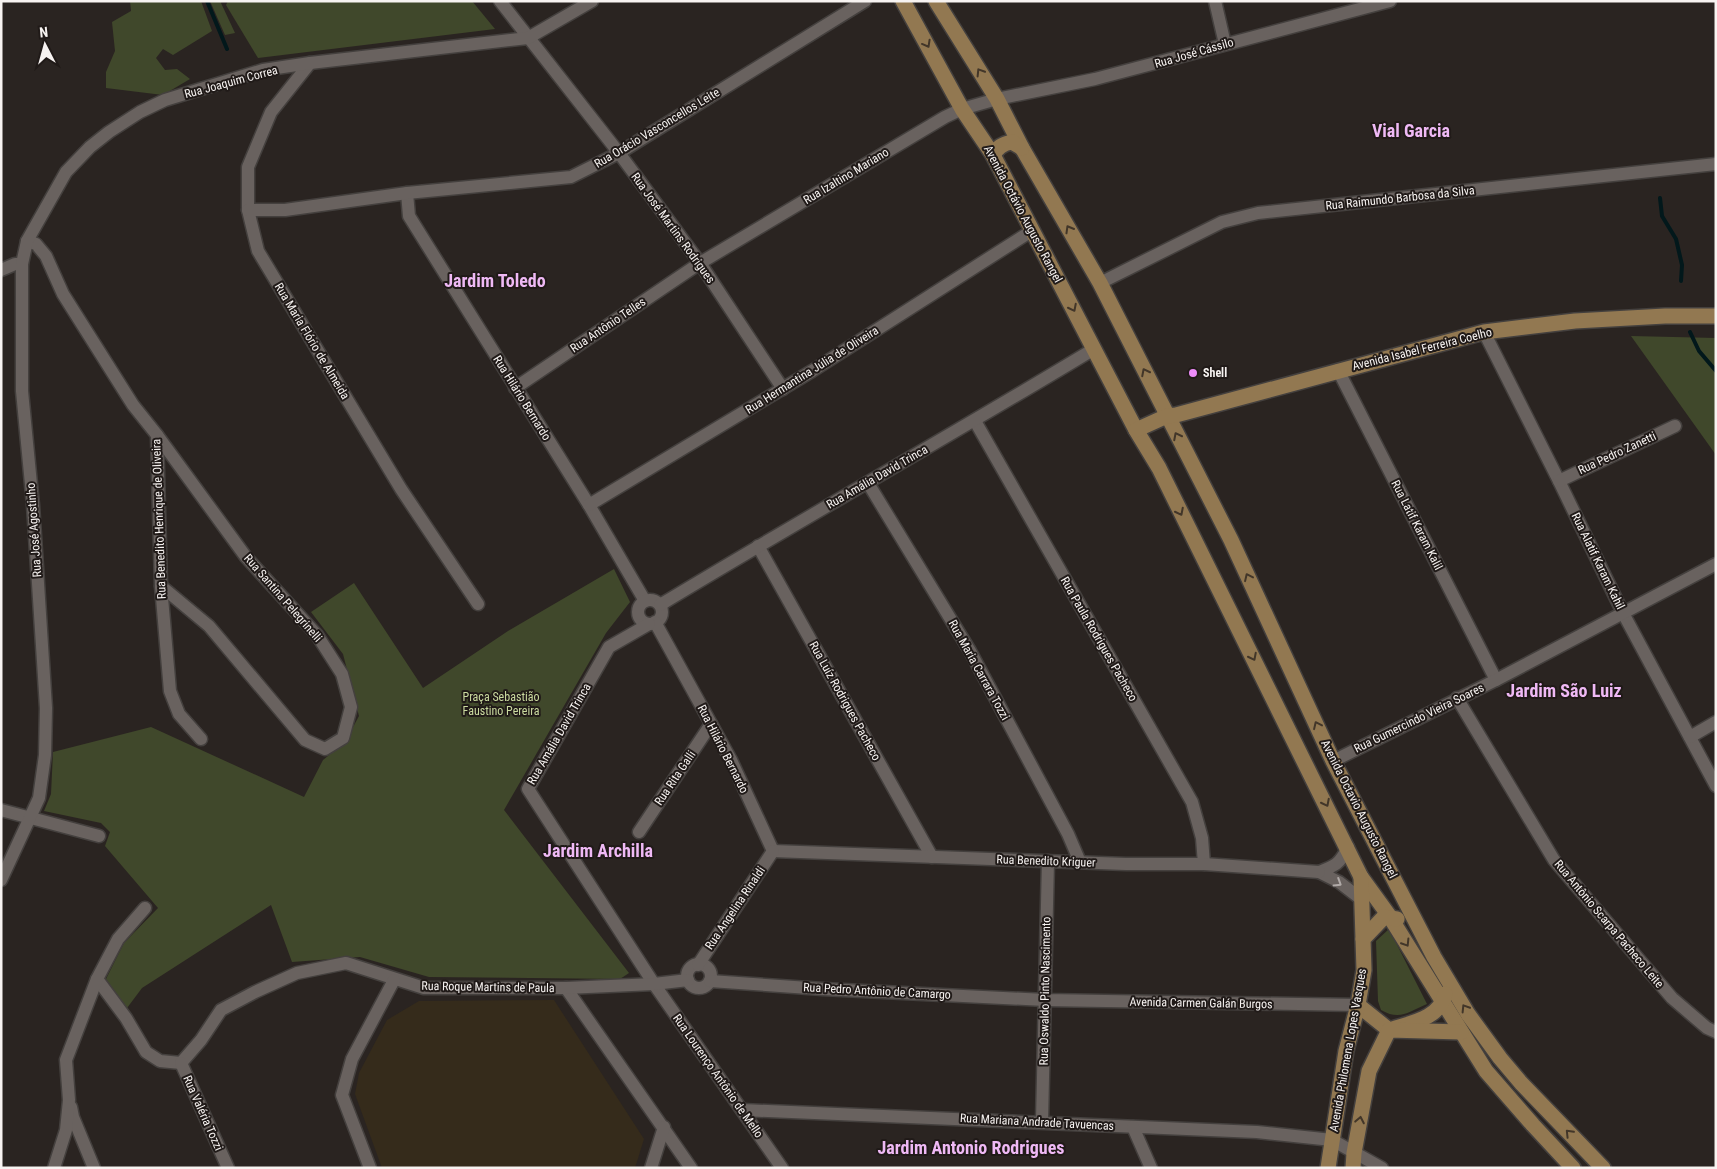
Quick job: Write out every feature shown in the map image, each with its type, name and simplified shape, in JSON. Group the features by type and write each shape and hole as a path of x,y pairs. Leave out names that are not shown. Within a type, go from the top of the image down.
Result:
{"main road":[{"name":"Avenida Octávio Augusto Rangel","path":"903,1 962,109 993,155 1136,430"},
{"path":"936,1 997,99 1022,148 1100,284 1167,416"},
{"path":"993,155 998,148 1012,142 1022,148"},
{"name":"Avenida Isabel Ferreira Coelho","path":"1136,430 1167,416 1484,332 1575,321 1665,316 1716,316"},
{"name":"Avenida Octavio Augusto Rangel","path":"1167,416 1231,540 1333,761 1434,956 1468,1014 1500,1058 1603,1168"},
{"path":"1136,430 1159,468 1348,847 1361,877 1390,917 1486,1071 1532,1125 1573,1168"},
{"name":"Avenida Philomena Lopes Vasques","path":"1328,1168 1346,1051 1358,1006 1364,970 1361,877"},
{"path":"1363,938 1384,917 1400,919 1408,925 1434,956 1446,992 1444,1004 1428,1016 1389,1030"},
{"path":"1358,1006 1389,1030 1461,1032"},
{"name":"Avenida Philomena Lopes Vasques","path":"1354,1160 1370,1071 1389,1030"}],"street":[{"name":"Rua José Martins Rodrigues","path":"500,1 619,153 700,263 783,389"},
{"path":"528,38 592,1"},
{"name":"Rua Orácio Vasconcellos Leite","path":"248,210 286,210 407,193 571,177 619,153 865,1"},
{"path":"1216,1 1225,44"},
{"name":"Rua José Cássilo","path":"997,99 1095,79 1390,1"},
{"name":"Rua Joaquim Correa","path":"27,241 66,172 90,147 108,132 140,112 165,100 263,70 528,38"},
{"name":"Rua Maria Flório de Almeida","path":"310,63 271,112 248,166 248,210 258,251 401,489 478,604"},
{"name":"Rua Izaltino Mariano","path":"700,263 937,122 962,109 997,99"},
{"name":"Rua Raimundo Barbosa da Silva","path":"1100,284 1222,222 1258,213 1716,164"},
{"name":"Rua Hilário Bernardo","path":"407,193 409,216 588,505 645,601"},
{"name":"Rua Hermantina Júlia de Oliveira","path":"588,505 783,389 1033,230"},
{"name":"Rua José Agostinho","path":"1,880 39,798 44,755 46,708 33,505 22,391 22,264 27,241"},
{"name":"Rua Benedito Henrique de Oliveira","path":"27,241 36,244 46,256 62,294 132,405 157,435 161,586 170,691 179,714 201,739"},
{"name":"Rua Antônio Telles","path":"515,388 700,263"},
{"path":"1,270 15,264 22,264"},
{"name":"Rua Alatif Karam Kahil","path":"1484,332 1623,613 1716,786"},
{"name":"Rua Amália David Trinca","path":"660,605 758,546 976,421 1094,349"},
{"name":"Rua Latif Karam Kalil","path":"1338,370 1496,680"},
{"name":"Rua Paula Rodrigues Pacheco","path":"976,421 1192,802 1202,838 1204,864"},
{"name":"Rua Pedro Zanetti","path":"1559,481 1675,426"},
{"name":"Rua Santina Pelegrinelli","path":"157,435 246,557 317,635 342,674 351,707 343,738 325,749 305,740 209,626 161,586"},
{"name":"Rua Maria Carrara Tozzi","path":"868,482 970,651 1068,834 1080,862"},
{"name":"Rua Luíz Rodrigues Pacheco","path":"758,546 932,857"},
{"name":"Rua Gumercindo Vieira Soares","path":"1333,761 1496,680 1716,564"},
{"path":"653,600 660,605 661,616 652,623 642,620 638,614 640,606 645,601 653,600"},
{"name":"Rua Hilário Bernardo","path":"652,623 731,760 773,851"},
{"name":"Rua Amália David Trinca","path":"652,623 609,647 528,789 654,984"},
{"name":"Rua Antônio Scarpa Pacheco Leite","path":"1457,698 1554,860 1672,998 1707,1028 1716,1032"},
{"path":"1690,737 1716,722"},
{"name":"Rua Rita Galli","path":"639,832 711,724"},
{"path":"1,810 99,836"},
{"path":"1319,872 1334,866 1342,859 1348,847"},
{"name":"Rua Benedito Kriguer","path":"773,851 1080,862 1204,864 1319,872 1339,882 1361,899"},
{"name":"Rua Angelina Rinaldi","path":"698,964 773,851"},
{"name":"Rua Oswaldo Pinto Nascimento","path":"1042,1121 1048,861"},
{"path":"94,1168 73,1118 69,1100 66,1060 97,979 118,939 145,908"},
{"name":"Rua Roque Martins de Paula","path":"181,1063 221,1010 297,973 346,963 394,980 424,988 566,988 654,984"},
{"path":"698,964 708,968 711,974 710,981 705,987 697,988 690,984 688,980 687,976 690,968 698,964"},
{"name":"Rua Valéria Tozzi","path":"97,979 126,1018 146,1052 160,1062 181,1063 228,1168"},
{"path":"370,1168 342,1095 352,1059 394,980"},
{"path":"654,984 688,980"},
{"name":"Rua Pedro Antônio de Camargo","path":"710,981 824,989 1045,1000"},
{"name":"Rua Lourenço Antônio de Mello","path":"654,984 782,1168"},
{"path":"566,988 691,1168"},
{"name":"Avenida Carmen Galán Burgos","path":"1045,1000 1358,1006"},
{"path":"54,1168 66,1130 69,1100"},
{"name":"Rua Mariana Andrade Tavuencas","path":"742,1110 1042,1121 1257,1132 1332,1140"},
{"path":"651,1168 664,1127"},
{"path":"1133,1127 1151,1168"},
{"path":"1332,1140 1354,1160 1382,1168"}],"shaded area":[{"path":"554,1000 644,1139 635,1168 382,1168 355,1094 359,1073 387,1020 419,1001"}],"green space":[{"path":"130,1 201,1 212,31 173,55 163,49 156,58 165,70 177,69 190,79 163,95 106,88 106,72 115,51 112,22 131,11"},
{"path":"210,1 222,1 221,3 235,33 225,35"},
{"path":"228,1 472,1 495,29 258,58 226,5"},
{"path":"1631,336 1716,338 1716,455"},
{"name":"Praça Sebastião Faustino Pereira","path":"614,569 630,602 606,633 504,810 629,973 620,979 429,977 360,957 292,962 271,905 142,988 127,1008 106,979 124,943 158,908 105,846 110,832 101,823 44,811 51,794 53,752 151,727 304,797 323,760 345,742 359,716 343,654 311,612 354,583 423,688 508,631"},
{"path":"1389,929 1427,1004 1399,1015 1381,1010 1378,1001 1376,941"}],"waterway":[{"path":"207,1 227,49"},
{"path":"1660,198 1662,216 1676,239 1682,265 1681,281"},
{"path":"1690,332 1699,351 1716,371"}],"place":[{"name":"Shell","path":"1193,373"}],"district":[{"name":"Vial Garcia","path":"1411,131"},
{"name":"Jardim Toledo","path":"495,281"},
{"name":"Jardim São Luiz","path":"1564,691"},
{"name":"Jardim Archilla","path":"598,851"},
{"name":"Jardim Antonio Rodrigues","path":"971,1148"}]}
